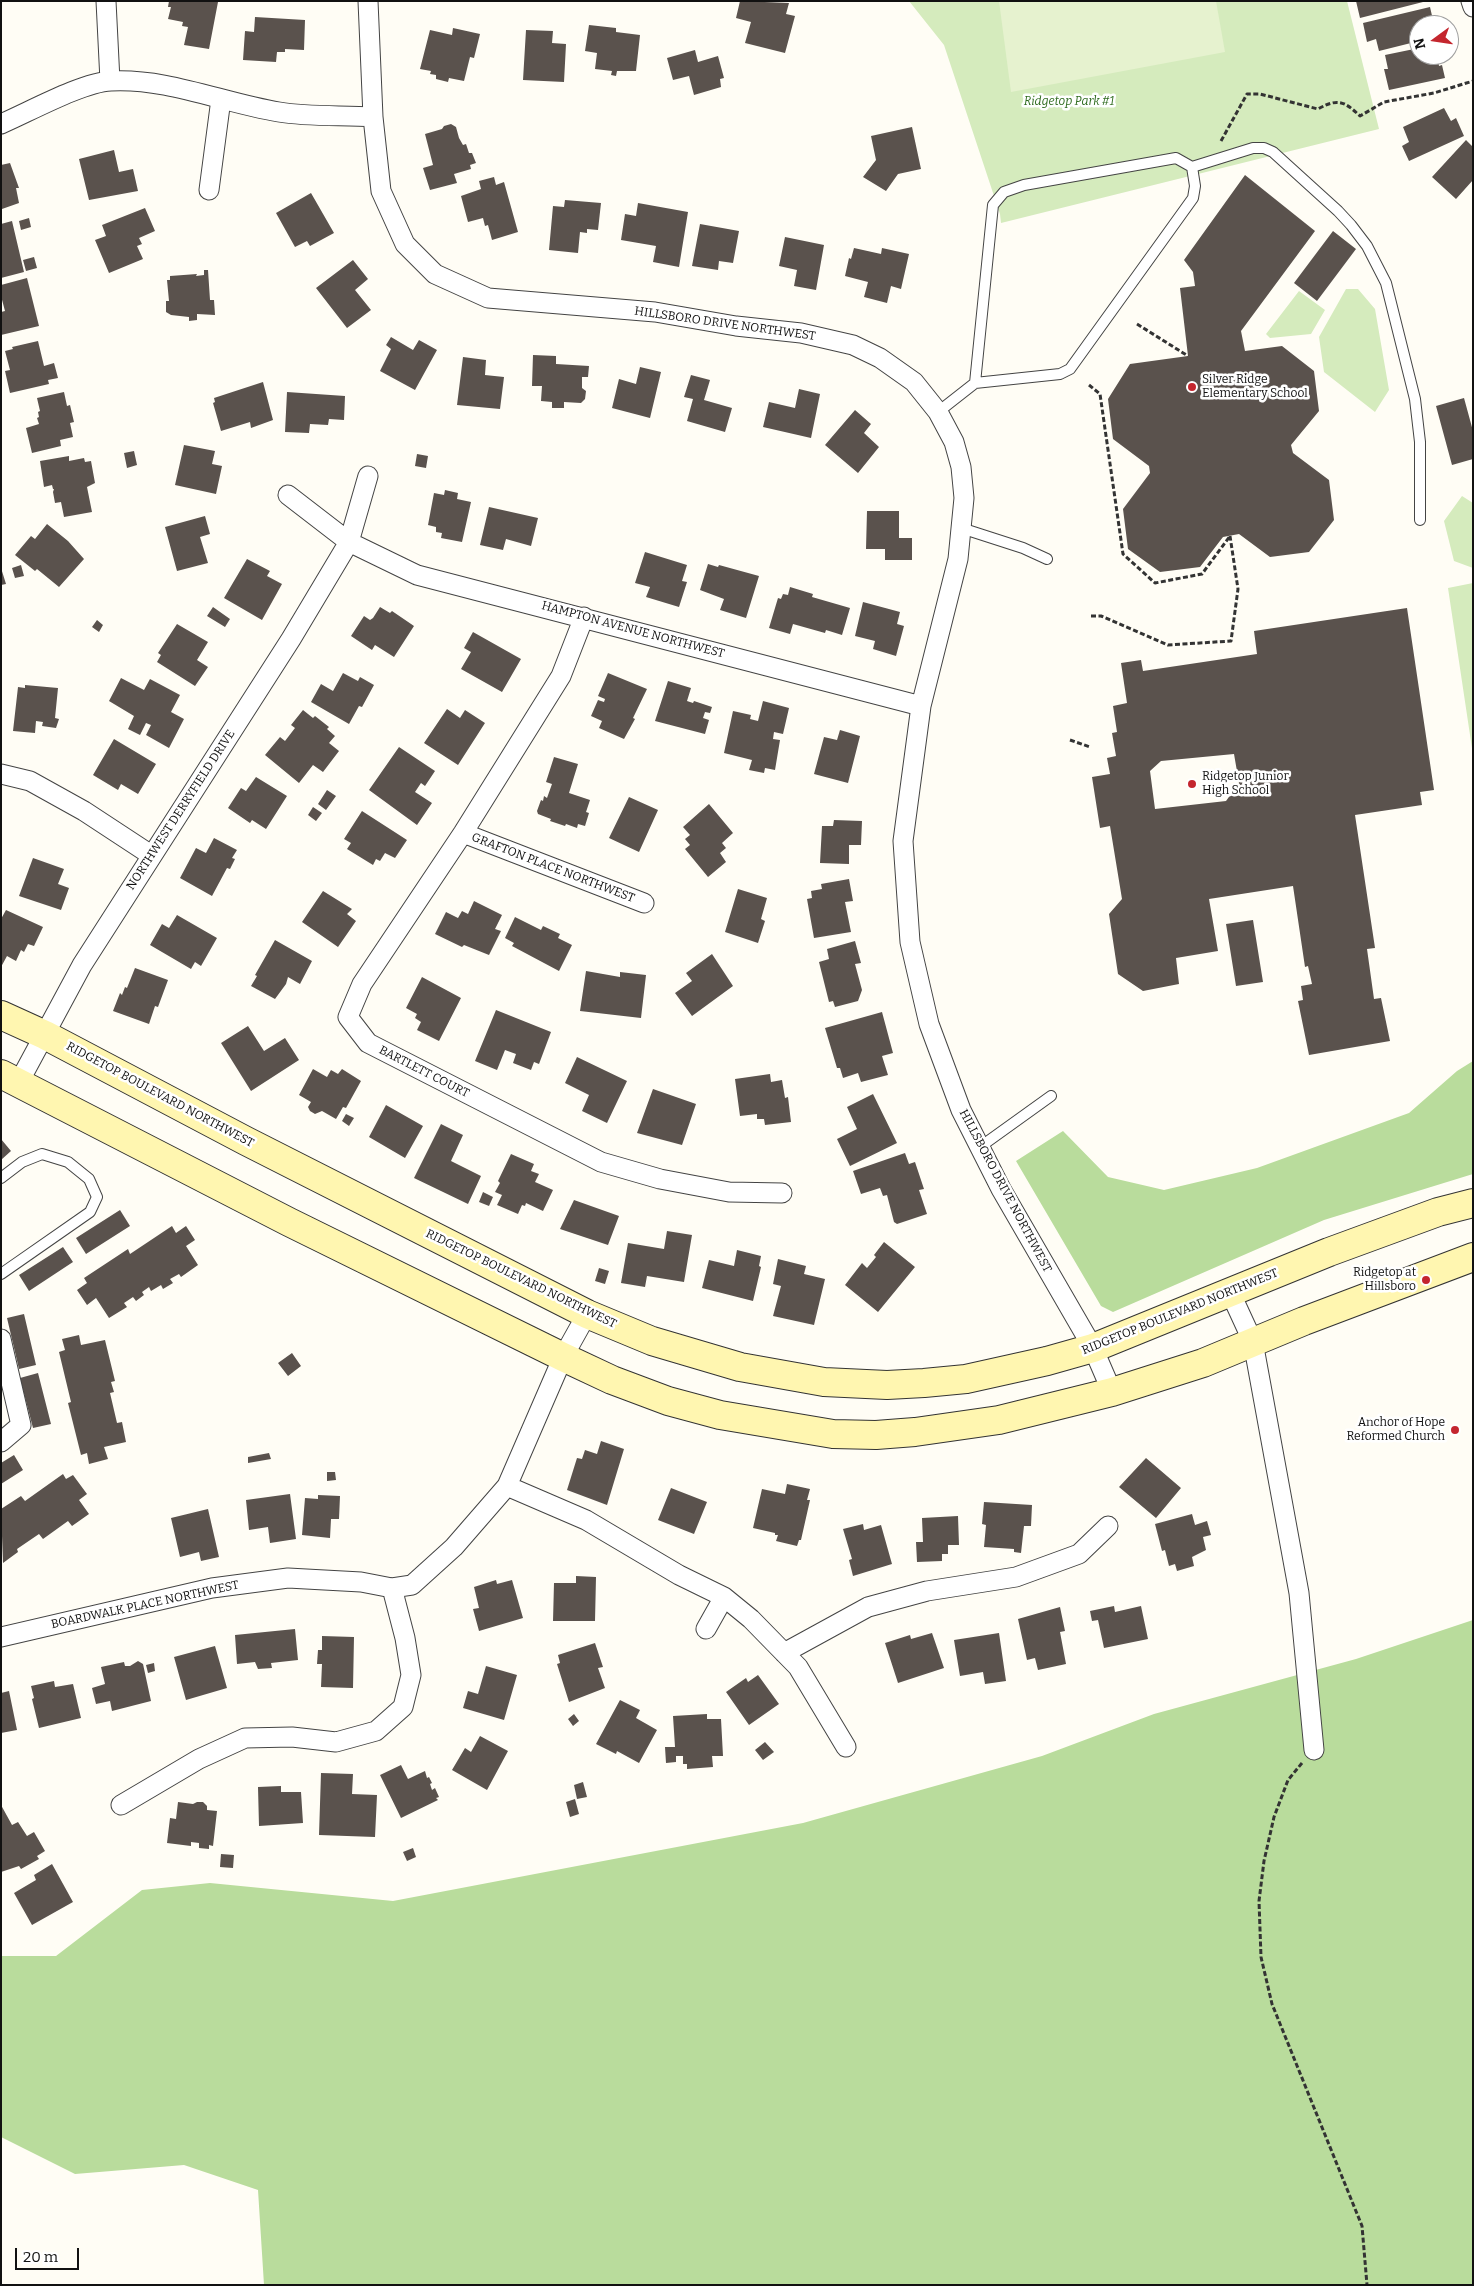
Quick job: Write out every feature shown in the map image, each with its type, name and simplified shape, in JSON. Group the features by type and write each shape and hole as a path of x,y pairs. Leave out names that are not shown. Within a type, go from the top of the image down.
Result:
{"main road":[{"name":"RIDGETOP BOULEVARD NORTHWEST","path":"1,1015 45,1035 246,1141 587,1314 652,1341 740,1367 824,1382 887,1385 966,1379 1047,1361 1092,1348 1347,1245 1438,1212 1473,1203"},
{"path":"10,1078 289,1222 612,1380 668,1401 720,1415 834,1434 876,1435 915,1432 999,1420 1112,1392 1203,1363 1473,1257"}],"street":[{"path":"106,1 110,81"},
{"name":"HILLSBORO DRIVE NORTHWEST","path":"368,1 374,117 381,191 405,244 435,274 488,298 655,312 736,326 802,333 853,345 880,358 914,382 938,412 954,442 961,467 964,498 958,559 921,706 904,841 910,942 929,1024 961,1110 1002,1189 1092,1348 1112,1392"},
{"path":"1471,1 1473,7"},
{"path":"1,124 85,87 110,81 144,82 180,88 280,112 374,117"},
{"path":"210,190 221,99"},
{"name":"NORTHWEST DERRYFIELD DRIVE","path":"10,1078 45,1035 82,965 291,639 349,542 368,476"},
{"name":"HAMPTON AVENUE NORTHWEST","path":"288,495 349,542 417,574 921,706"},
{"name":"BARTLETT COURT","path":"584,617 562,676 462,833 362,984 348,1017 368,1043 601,1162 660,1179 729,1192 782,1193"},
{"path":"1,774 30,781 84,811 151,855"},
{"name":"GRAFTON PLACE NORTHWEST","path":"462,833 644,903"},
{"path":"1230,1292 1253,1342 1299,1593 1314,1750"},
{"name":"BOARDWALK PLACE NORTHWEST","path":"1,1637 212,1588 288,1578 361,1582 392,1588 412,1584 454,1548 507,1486 563,1357 587,1314"},
{"path":"1,1339 21,1425 1,1442"},
{"path":"507,1486 586,1520 679,1575 724,1597 751,1620 798,1667 846,1747"},
{"path":"784,1653 868,1607 927,1591 1016,1576 1079,1554 1108,1526"},
{"path":"121,1805 199,1758 245,1738 292,1738 336,1742 376,1732 403,1707 411,1675 406,1638 392,1588"},
{"path":"706,1629 724,1597"}],"lane":[{"path":"975,383 993,205 1004,192 1024,185 1176,158 1192,167 1253,148 1264,148 1273,152 1338,211 1367,246 1386,282 1416,399 1420,442 1420,520"},
{"path":"938,412 975,383 1060,374 1070,369 1193,198 1195,186 1192,167"},
{"path":"961,528 1023,548 1047,559"},
{"path":"980,1147 1051,1096"},
{"path":"1,1178 22,1162 42,1154 68,1162 89,1179 97,1197 90,1212 1,1274"}],"path":[{"path":"1218,148 1247,94 1260,94 1318,109 1332,102 1346,103 1360,116 1384,102 1434,93 1473,81"},
{"path":"1136,324 1188,356"},
{"path":"1088,385 1100,394 1123,554 1155,583 1202,574 1230,536 1238,589 1231,641 1168,646 1101,616 1091,616"},
{"path":"1070,740 1090,747"},
{"path":"1314,1750 1288,1780 1274,1817 1264,1861 1259,1901 1261,1957 1272,2004 1362,2226 1367,2285"}],"green space":[{"name":"Ridgetop Park #1","path":"909,1 1347,1 1379,129 1001,223 1000,214 944,45"},
{"path":"999,1 1216,1 1225,52 1011,92"},
{"path":"1346,289 1358,289 1375,309 1389,390 1375,412 1324,372 1319,337"},
{"path":"1299,291 1325,310 1311,334 1270,338 1266,334"},
{"path":"1462,496 1473,503 1473,568 1454,561 1444,521"},
{"path":"1473,583 1473,755 1448,588"},
{"path":"1473,1061 1473,1174 1324,1220 1113,1312 1101,1306 1016,1161 1063,1131 1108,1177 1164,1190 1257,1168 1409,1113 1457,1071"},
{"path":"1473,1620 1473,2285 264,2285 258,2190 184,2165 75,2174 1,2137 1,1956 56,1956 142,1890 210,1883 393,1901 803,1823 1042,1756 1154,1714 1356,1659"}],"building":[{"path":"169,1 218,2 209,49 184,45 188,27 182,26 183,22 168,19 171,7 168,7"},
{"path":"740,1 789,3 786,14 795,16 785,53 745,43 751,22 736,18"},
{"path":"1356,1 1423,1 1423,2 1360,18"},
{"path":"1430,7 1432,15 1409,15 1409,44 1379,51 1376,39 1367,42 1363,23"},
{"path":"255,17 305,20 304,50 285,49 285,52 277,52 276,62 243,60 245,31 254,32"},
{"path":"589,25 616,28 616,32 640,35 636,71 617,71 616,76 611,75 612,71 595,69 597,53 585,51"},
{"path":"453,28 480,34 474,58 470,57 464,81 449,78 448,82 436,79 436,75 430,74 431,71 420,69 430,30 452,35"},
{"path":"526,30 553,31 552,43 566,44 564,82 523,80"},
{"path":"695,50 698,62 718,56 724,78 720,79 721,87 694,95 689,76 673,80 667,58"},
{"path":"1409,50 1409,65 1442,65 1445,78 1389,90 1384,69 1388,69 1385,55"},
{"path":"1444,108 1451,121 1456,118 1464,136 1409,161 1402,146 1409,142 1403,127"},
{"path":"451,124 456,127 459,138 463,145 466,144 469,153 472,153 476,163 470,165 471,169 454,174 457,183 430,190 423,168 433,165 425,134"},
{"path":"912,127 921,169 898,174 886,191 863,177 876,160 871,136"},
{"path":"1466,140 1473,147 1473,180 1456,199 1432,177"},
{"path":"114,150 119,172 133,169 138,191 89,200 79,159"},
{"path":"10,163 19,188 16,188 19,203 2,209 1,165"},
{"path":"1245,175 1315,231 1241,331 1245,351 1282,346 1314,371 1319,411 1291,445 1293,453 1329,480 1334,520 1309,552 1270,557 1239,534 1223,537 1200,567 1160,572 1128,549 1123,509 1150,473 1149,466 1113,439 1108,399 1130,364 1188,356 1180,288 1195,286 1193,272 1184,260"},
{"path":"494,177 496,185 504,182 518,232 492,240 488,225 485,226 483,218 468,222 461,196 481,189 479,181"},
{"path":"311,193 334,233 310,246 307,241 295,247 276,213"},
{"path":"565,200 601,203 598,230 587,229 587,233 580,232 578,253 549,250 553,206 564,207"},
{"path":"638,203 688,212 679,267 653,262 656,246 621,240 625,214 636,216"},
{"path":"145,208 155,231 139,238 142,244 137,246 143,259 109,273 95,240 106,236 102,225"},
{"path":"29,218 31,227 21,230 19,221"},
{"path":"12,221 24,272 1,278 1,224"},
{"path":"700,224 739,231 733,263 719,261 718,270 692,266"},
{"path":"1333,231 1356,249 1317,301 1294,283"},
{"path":"785,237 824,245 816,290 794,286 797,270 779,266"},
{"path":"854,248 881,254 882,248 909,254 901,289 891,286 887,303 864,297 868,282 845,276 849,258 851,259"},
{"path":"34,257 37,268 26,271 23,260"},
{"path":"353,260 368,279 355,290 371,310 347,328 316,288"},
{"path":"204,270 208,270 210,300 214,300 215,315 197,314 197,320 189,321 189,317 171,315 166,312 166,301 169,301 167,280 170,280 170,276 204,275"},
{"path":"27,278 39,326 1,335 1,312 5,311 1,296 1,285"},
{"path":"391,337 413,350 419,340 437,350 415,390 380,371 391,349 386,345"},
{"path":"38,341 44,366 54,363 58,378 48,380 49,384 10,393 5,371 10,370 5,351 13,349 12,347"},
{"path":"533,355 556,356 556,364 589,366 588,377 582,377 582,388 586,391 585,399 581,403 564,402 564,408 552,408 552,402 541,401 542,386 532,386"},
{"path":"463,357 486,360 485,375 504,377 500,409 457,405"},
{"path":"640,367 661,372 650,418 612,408 619,379 636,384"},
{"path":"691,375 710,380 704,400 732,408 725,432 687,421 693,399 684,397"},
{"path":"263,382 273,420 251,428 250,422 221,431 213,403 215,402 214,398"},
{"path":"799,389 820,394 811,438 763,427 769,402 795,408"},
{"path":"64,392 67,406 70,405 74,422 70,423 73,437 60,440 61,446 32,453 26,428 39,424 37,418 40,411 37,398"},
{"path":"287,392 345,396 344,420 329,419 328,425 310,424 309,433 285,432"},
{"path":"1464,398 1473,431 1473,459 1452,465 1436,406"},
{"path":"855,410 871,424 864,433 879,447 858,473 825,445"},
{"path":"184,445 215,451 212,464 222,466 216,494 175,485"},
{"path":"134,451 137,465 127,468 124,453"},
{"path":"417,454 428,456 426,468 415,466"},
{"path":"69,456 69,461 84,458 85,462 91,461 95,483 87,487 92,512 64,517 61,502 55,503 52,485 44,487 40,461"},
{"path":"445,490 458,493 457,499 471,502 462,542 441,538 442,533 436,532 436,527 428,525 434,493 444,495"},
{"path":"489,507 538,518 531,546 506,539 503,550 480,545"},
{"path":"867,511 899,511 899,538 912,538 912,560 885,560 885,549 866,549"},
{"path":"205,516 210,534 200,537 208,563 177,571 165,527"},
{"path":"47,524 68,541 84,559 59,587 37,569 35,571 15,555 31,536 35,539"},
{"path":"645,552 687,565 682,581 687,582 679,607 646,597 650,587 635,583"},
{"path":"247,559 270,571 267,576 282,584 262,620 224,598"},
{"path":"708,564 718,567 719,565 759,576 746,618 720,610 724,599 700,590"},
{"path":"21,565 24,576 15,578 12,568"},
{"path":"1,568 6,584 1,585"},
{"path":"790,587 813,594 812,597 850,608 842,635 826,630 825,633 793,624 790,634 769,628 778,598 781,599 783,594 788,595"},
{"path":"863,602 900,612 897,624 904,626 896,656 873,649 875,641 855,636"},
{"path":"213,607 230,619 225,627 207,616"},
{"path":"380,607 390,613 392,611 414,626 394,657 375,645 372,650 351,636 364,616 370,620"},
{"path":"1407,608 1434,790 1420,792 1422,805 1355,815 1375,948 1367,949 1374,999 1381,998 1390,1041 1309,1055 1298,1001 1303,1000 1301,986 1312,984 1308,966 1305,967 1293,886 1209,899 1218,951 1176,958 1179,984 1143,991 1118,974 1109,914 1122,899 1110,826 1100,828 1092,777 1110,774 1107,758 1116,756 1112,733 1117,732 1113,706 1127,703 1121,663 1141,660 1143,671 1257,654 1254,631","holes":["1234,754 1239,783 1226,801 1155,809 1150,771 1161,761"]},
{"path":"97,620 103,625 99,632 92,627"},
{"path":"177,624 208,642 197,660 208,667 195,686 157,662 161,655 158,653"},
{"path":"473,632 521,659 502,692 461,669 471,652 464,648"},
{"path":"343,673 358,681 360,677 374,685 362,707 359,706 349,724 311,702 321,684 333,691"},
{"path":"608,673 647,689 633,718 635,719 624,739 599,728 602,721 591,716 598,700 604,702 605,699 598,696"},
{"path":"121,678 144,690 150,679 180,695 171,712 184,719 169,748 146,735 151,725 146,723 140,735 128,729 134,716 109,701"},
{"path":"668,681 691,688 687,701 693,703 694,701 712,707 710,713 705,712 703,718 709,720 705,734 655,721"},
{"path":"25,685 58,688 55,718 59,719 56,728 42,726 43,722 36,721 35,733 13,731 18,687 25,688"},
{"path":"763,701 789,708 783,734 774,732 773,739 780,740 775,770 765,768 764,773 749,770 752,760 724,753 733,711 751,715 750,719 758,721"},
{"path":"447,709 460,718 465,710 485,723 458,765 424,743"},
{"path":"303,710 313,718 315,716 329,727 327,729 335,736 329,743 339,751 323,772 313,765 299,783 265,755 280,737 285,741 295,728 291,725"},
{"path":"840,730 860,736 848,783 814,774 824,737 837,740"},
{"path":"114,739 156,764 138,794 121,784 118,790 93,775"},
{"path":"399,747 435,771 425,786 421,783 415,792 432,803 417,825 369,790"},
{"path":"554,757 578,764 569,793 590,800 586,812 589,813 585,826 578,824 577,828 566,824 565,826 550,821 551,819 538,814 537,811 541,800 543,801 544,796 547,798 552,784 546,782"},
{"path":"256,777 287,796 266,829 252,820 250,823 228,808 241,788 246,791"},
{"path":"327,790 336,796 326,810 318,804"},
{"path":"629,797 658,810 639,852 609,838"},
{"path":"709,804 733,833 722,843 726,848 720,853 726,862 708,877 685,849 690,845 685,839 690,835 683,827"},
{"path":"313,807 322,813 316,821 308,815"},
{"path":"362,811 407,840 395,858 385,853 380,861 376,859 373,865 347,849 351,843 344,839"},
{"path":"834,820 862,821 861,845 849,845 849,864 820,863 822,826 833,826"},
{"path":"214,838 237,850 232,858 235,859 230,869 227,868 212,896 180,878 196,848 206,853"},
{"path":"33,858 64,869 58,884 69,888 61,910 19,896"},
{"path":"849,879 853,901 845,902 851,932 814,938 807,899 812,898 811,891 822,889 821,884"},
{"path":"738,889 767,898 761,919 765,921 758,943 725,932"},
{"path":"323,891 352,909 347,914 356,921 338,947 302,922"},
{"path":"474,901 502,915 495,929 501,931 489,955 464,945 462,947 435,934 446,912 458,918 462,911 468,914"},
{"path":"6,910 43,927 34,946 28,944 24,952 21,950 16,961 7,956 1,967 1,919"},
{"path":"177,915 217,938 201,966 195,962 191,969 150,945 162,924 169,928"},
{"path":"515,917 541,930 543,926 560,934 558,938 572,945 559,971 512,946 514,943 505,938"},
{"path":"1253,920 1263,982 1236,986 1226,924"},
{"path":"275,940 312,961 300,984 288,977 286,984 275,999 251,986 257,976 255,975"},
{"path":"855,941 861,963 855,964 862,990 858,1001 835,1007 833,1001 829,1002 819,962 829,959 827,949"},
{"path":"712,954 733,986 692,1016 675,993 692,981 686,973"},
{"path":"135,968 168,980 158,1007 155,1006 149,1024 113,1011 120,993 122,995 125,987 127,988"},
{"path":"586,971 620,977 620,972 646,975 641,1018 580,1011"},
{"path":"422,977 461,998 439,1041 417,1030 421,1022 415,1018 417,1014 406,1008"},
{"path":"496,1010 551,1032 539,1064 534,1062 531,1070 513,1063 516,1054 505,1050 497,1070 475,1061"},
{"path":"882,1012 893,1053 882,1056 888,1075 861,1082 858,1073 843,1078 840,1068 837,1068 825,1028"},
{"path":"248,1026 264,1051 285,1038 299,1060 251,1091 221,1043"},
{"path":"577,1057 627,1081 607,1123 582,1111 589,1095 565,1083"},
{"path":"313,1069 327,1077 331,1070 338,1074 342,1069 361,1081 346,1108 343,1107 336,1119 322,1111 315,1114 310,1111 308,1107 311,1102 299,1095"},
{"path":"770,1074 771,1082 782,1080 785,1098 788,1097 791,1122 765,1125 764,1119 757,1119 757,1114 740,1116 735,1079"},
{"path":"653,1089 696,1104 682,1145 637,1133"},
{"path":"873,1094 897,1143 850,1166 837,1139 857,1129 847,1107"},
{"path":"386,1105 423,1126 405,1158 369,1137"},
{"path":"346,1114 354,1118 349,1126 342,1121"},
{"path":"441,1124 463,1135 451,1161 481,1176 468,1204 414,1178"},
{"path":"1,1139 11,1151 1,1160"},
{"path":"905,1153 909,1164 915,1162 924,1189 919,1190 927,1214 897,1224 894,1222 887,1195 883,1196 880,1188 861,1194 853,1171"},
{"path":"511,1154 534,1164 531,1171 539,1174 535,1182 553,1190 543,1211 526,1203 525,1206 522,1205 518,1214 497,1205 502,1195 495,1192 500,1183 498,1181"},
{"path":"483,1192 493,1197 489,1206 479,1202"},
{"path":"574,1200 619,1216 608,1245 560,1229"},
{"path":"120,1210 130,1226 86,1254 76,1238"},
{"path":"172,1226 176,1233 186,1226 195,1240 186,1246 198,1265 181,1277 179,1274 170,1279 173,1283 163,1289 161,1285 151,1291 149,1287 142,1292 144,1295 136,1301 133,1297 124,1303 127,1307 109,1318 96,1298 87,1305 77,1290 87,1283 84,1278 128,1249 130,1254"},
{"path":"667,1231 692,1235 684,1282 647,1276 645,1287 621,1283 628,1243 664,1249"},
{"path":"884,1242 915,1267 878,1312 845,1285 862,1263 867,1268 876,1257 874,1255"},
{"path":"63,1247 73,1262 29,1291 19,1275"},
{"path":"737,1250 761,1256 759,1266 761,1267 753,1301 702,1288 709,1260 734,1266"},
{"path":"778,1259 806,1266 804,1274 825,1279 814,1325 773,1316 781,1286 773,1284"},
{"path":"599,1268 609,1271 605,1284 595,1281"},
{"path":"24,1314 36,1365 19,1369 7,1318"},
{"path":"79,1335 81,1345 105,1340 115,1381 111,1382 114,1392 110,1393 117,1423 122,1422 126,1442 104,1447 108,1459 89,1464 87,1453 81,1455 68,1403 71,1402 59,1352 65,1350 62,1339"},
{"path":"292,1353 301,1366 288,1376 278,1363"},
{"path":"38,1373 51,1424 33,1428 20,1378"},
{"path":"601,1441 624,1449 607,1505 567,1490 577,1458 582,1459 585,1450 597,1454"},
{"path":"269,1453 271,1459 248,1463 248,1457"},
{"path":"14,1455 23,1470 1,1484 1,1463"},
{"path":"1146,1458 1181,1488 1156,1518 1119,1487"},
{"path":"327,1472 335,1472 336,1480 327,1481"},
{"path":"63,1474 66,1479 73,1475 87,1494 79,1500 89,1514 72,1526 68,1521 43,1539 39,1534 17,1549 18,1552 3,1563 1,1509 21,1496 25,1501"},
{"path":"787,1484 810,1489 807,1500 810,1500 801,1540 799,1540 797,1546 776,1541 778,1535 775,1535 775,1533 753,1528 762,1489 785,1494"},
{"path":"671,1488 707,1502 694,1534 658,1520"},
{"path":"290,1494 296,1539 270,1543 268,1527 249,1530 246,1500"},
{"path":"318,1495 340,1496 339,1519 331,1519 330,1538 302,1535 305,1498 318,1499"},
{"path":"984,1502 1032,1505 1031,1526 1024,1526 1021,1553 1014,1552 1014,1549 984,1547 986,1525 982,1524"},
{"path":"208,1509 219,1557 201,1561 199,1552 180,1557 171,1518"},
{"path":"1192,1514 1195,1525 1207,1521 1211,1535 1203,1537 1206,1550 1192,1557 1194,1566 1177,1571 1175,1564 1169,1566 1165,1550 1162,1551 1155,1524"},
{"path":"958,1516 959,1545 948,1545 948,1554 942,1554 942,1561 917,1562 916,1542 923,1542 922,1518"},
{"path":"863,1524 864,1530 881,1525 892,1564 853,1576 849,1560 852,1559 843,1529"},
{"path":"576,1576 596,1577 595,1621 553,1621 554,1583 576,1583"},
{"path":"496,1580 497,1584 512,1580 523,1618 479,1631 473,1609 479,1608 474,1587"},
{"path":"1114,1606 1115,1612 1141,1606 1148,1639 1104,1648 1098,1620 1092,1621 1090,1611"},
{"path":"1060,1607 1065,1631 1060,1632 1066,1664 1038,1670 1035,1658 1027,1660 1018,1619"},
{"path":"295,1629 298,1660 271,1663 272,1668 258,1669 255,1662 237,1664 235,1635"},
{"path":"932,1633 944,1668 898,1683 885,1643 910,1635 911,1639"},
{"path":"999,1633 1006,1681 985,1684 983,1672 960,1676 954,1640"},
{"path":"322,1636 354,1637 353,1688 321,1687 322,1664 317,1664 318,1650 322,1650"},
{"path":"595,1643 603,1667 598,1668 605,1688 569,1702 557,1664 560,1663 558,1655"},
{"path":"215,1646 227,1688 186,1700 174,1657"},
{"path":"138,1661 143,1664 151,1701 112,1711 110,1701 96,1704 92,1688 105,1684 101,1667 124,1662 125,1666 130,1666"},
{"path":"154,1663 155,1671 148,1673 146,1665"},
{"path":"486,1666 517,1675 504,1720 463,1708 468,1691 478,1694"},
{"path":"758,1675 779,1704 749,1725 726,1692 746,1678 748,1682"},
{"path":"54,1681 55,1687 73,1684 81,1718 39,1728 31,1686"},
{"path":"9,1691 17,1730 1,1733 1,1693"},
{"path":"620,1700 640,1710 636,1718 657,1730 639,1763 617,1751 616,1754 596,1744"},
{"path":"574,1714 579,1721 573,1726 568,1719"},
{"path":"707,1714 707,1719 721,1719 723,1756 712,1756 713,1767 687,1769 687,1764 683,1764 683,1756 676,1756 676,1762 666,1763 665,1747 675,1747 673,1716"},
{"path":"480,1736 508,1751 487,1790 452,1770 465,1748 471,1752"},
{"path":"765,1742 774,1752 763,1760 755,1750"},
{"path":"401,1765 408,1779 425,1771 427,1778 429,1777 432,1783 430,1784 432,1790 435,1788 439,1797 436,1798 438,1800 401,1818 380,1775"},
{"path":"321,1773 353,1774 352,1794 377,1795 375,1837 319,1835"},
{"path":"583,1782 587,1797 577,1799 574,1785"},
{"path":"281,1786 281,1792 301,1792 303,1823 259,1826 258,1787"},
{"path":"575,1799 579,1814 570,1817 566,1802"},
{"path":"178,1802 193,1804 203,1802 207,1806 207,1810 217,1811 213,1846 209,1845 209,1849 199,1848 199,1843 191,1842 191,1846 167,1843 170,1818 176,1819"},
{"path":"1,1805 12,1825 18,1822 27,1836 34,1832 45,1851 37,1856 39,1859 21,1869 19,1866 1,1872"},
{"path":"413,1848 416,1857 407,1861 403,1852"},
{"path":"221,1854 234,1855 233,1868 220,1867"},
{"path":"52,1864 73,1902 32,1925 14,1893 36,1880 34,1875"}],"place":[{"name":"Silver Ridge Elementary School","path":"1192,387"},
{"name":"Ridgetop Junior High School","path":"1192,784"},
{"name":"Ridgetop at Hillsboro","path":"1426,1280"},
{"name":"Anchor of Hope Reformed Church","path":"1455,1430"}]}
